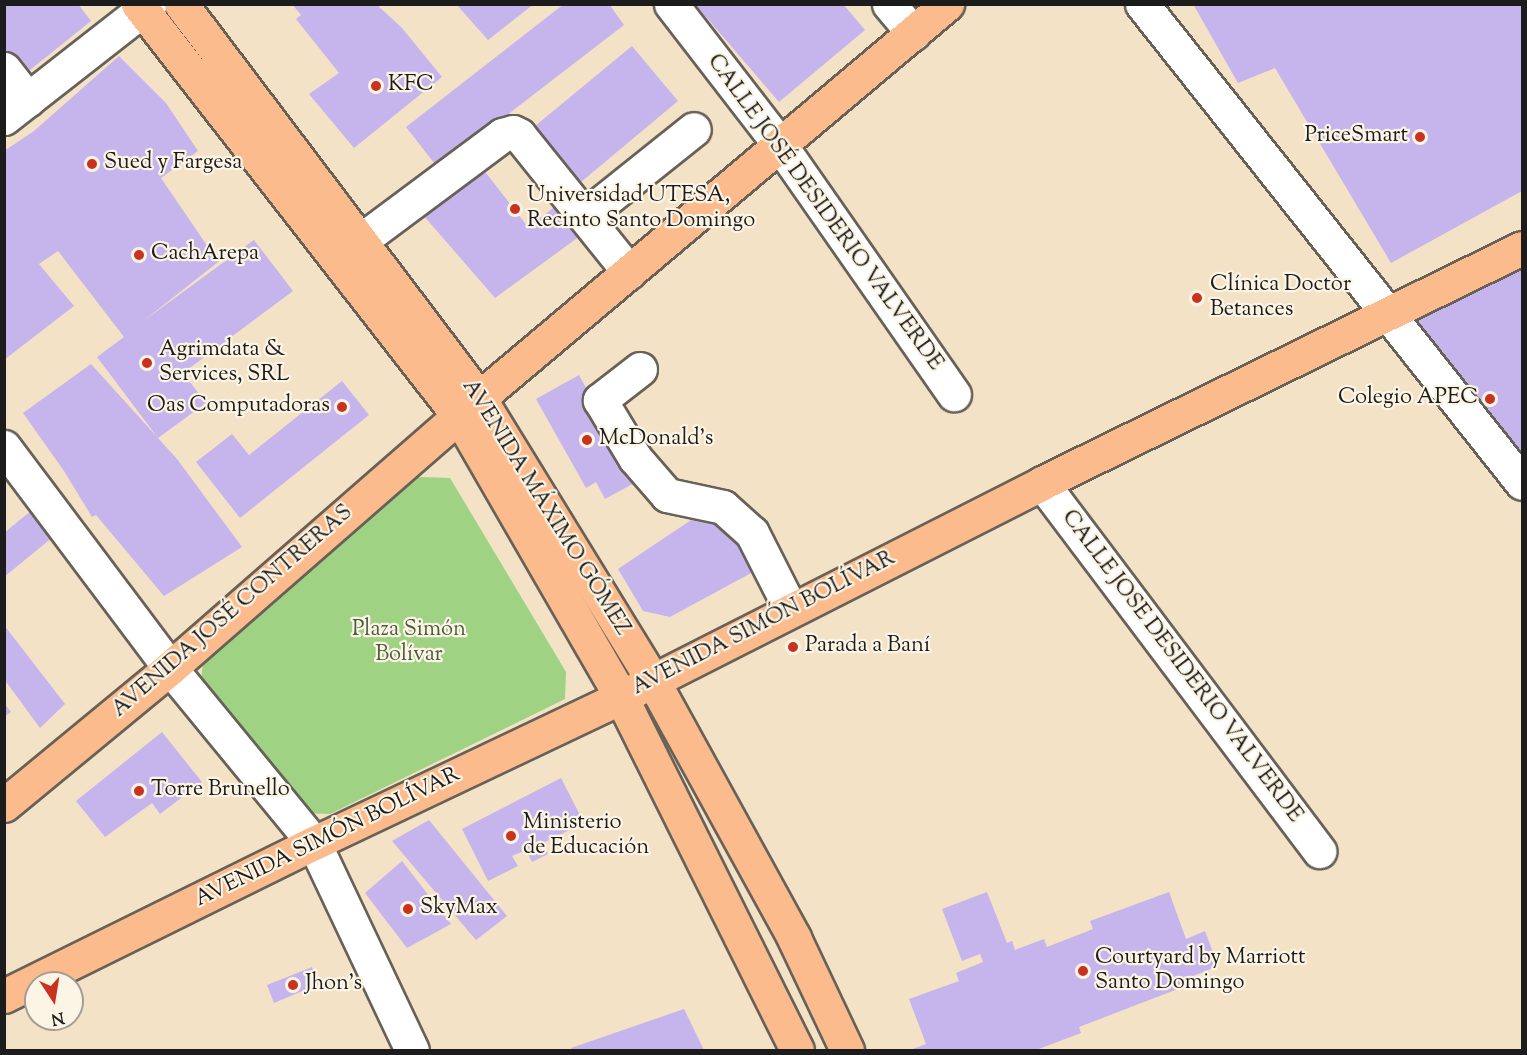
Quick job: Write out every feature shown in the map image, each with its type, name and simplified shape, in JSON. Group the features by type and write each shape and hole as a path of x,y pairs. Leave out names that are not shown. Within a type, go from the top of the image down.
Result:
{"main road":[{"name":"AVENIDA MÁXIMO GÓMEZ","path":"181,4 360,241 653,681 794,938 847,1050"},
{"name":"AVENIDA JOSÉ CONTRERAS","path":"4,805 170,668 469,407 947,4"},
{"name":"AVENIDA MÁXIMO GÓMEZ","path":"143,7 469,407 621,697 797,1050"},
{"name":"AVENIDA SIMÓN BOLÍVAR","path":"4,996 314,843 621,697 1042,483 1522,248"}],"street":[{"name":"CALLE JOSÉ DESIDERIO VALVERDE","path":"671,4 780,145 954,394"},
{"path":"890,4 913,33"},
{"path":"1142,4 1522,483"},
{"path":"4,69 16,109 143,7"},
{"path":"585,216 694,129"},
{"path":"360,241 502,135 513,132 519,135 629,272"},
{"path":"640,369 600,400 635,458 667,495 723,507 752,532 791,609"},
{"path":"4,447 170,668 314,843 412,1050"},
{"name":"CALLE JOSE DESIDERIO VALVERDE","path":"1042,483 1319,851"}],"green space":[{"name":"Plaza Simón Bolívar","path":"419,477 450,478 566,672 565,699 330,814 300,813 201,681 203,662"}],"building":[{"path":"4,4 78,4 91,21 25,74 4,48"},
{"name":"KFC","path":"292,4 376,4 402,28 442,77 354,148 309,94 339,73 296,19 301,15"},
{"path":"456,4 534,4 488,40"},
{"path":"564,4 609,4 624,25 438,168 406,127"},
{"path":"695,4 843,4 865,30 779,102"},
{"name":"PriceSmart","path":"1193,4 1522,4 1522,191 1391,263 1275,68 1238,83"},
{"path":"632,46 678,101 575,187 529,131"},
{"path":"119,56 166,103 198,151 161,178 208,247 222,259 142,322 254,240 293,291 183,373 206,403 158,438 97,357 124,337 58,251 39,264 74,306 4,360 4,151 34,131"},
{"path":"479,164 528,227 557,205 580,236 495,298 417,208"},
{"name":"Colegio APEC","path":"1522,252 1522,482 1393,316"},
{"path":"91,364 177,459 242,547 164,596 96,515 92,517 64,471 23,413"},
{"name":"McDonald's","path":"579,375 638,481 605,499 596,482 586,488 536,399"},
{"path":"342,381 369,415 240,518 196,462 232,434 249,455"},
{"path":"32,510 53,537 4,577 4,533"},
{"path":"700,514 735,521 766,565 670,617 643,611 618,569"},
{"path":"4,625 65,704 40,728 4,679"},
{"path":"4,703 11,712 4,717"},
{"name":"Torre Brunello","path":"162,732 202,782 160,814 152,803 105,837 76,801"},
{"name":"Ministerio de Educación","path":"561,778 584,823 543,843 548,854 532,862 526,850 512,856 518,866 488,881 462,829"},
{"path":"429,820 507,916 476,940 392,841"},
{"name":"SkyMax","path":"402,861 451,924 407,948 365,893"},
{"name":"Courtyard by Marriott Santo Domingo","path":"987,892 1007,943 1012,941 1015,950 1044,939 1047,947 1093,929 1090,921 1169,892 1186,939 1205,931 1218,966 1193,976 1196,982 1079,1027 1081,1033 1036,1050 910,1050 926,1044 909,999 959,981 956,973 983,962 980,954 962,961 942,909"},
{"name":"Jhon's","path":"312,967 319,984 274,1003 267,985"},
{"path":"684,1009 704,1050 572,1050 571,1048"}],"place":[{"name":"KFC","path":"376,86"},
{"name":"PriceSmart","path":"1420,137"},
{"name":"Sued y Fargesa","path":"92,164"},
{"name":"Universidad UTESA, Recinto Santo Domingo","path":"515,209"},
{"name":"CachArepa","path":"139,255"},
{"name":"Clínica Doctor Betances","path":"1197,298"},
{"name":"Agrimdata & Services, SRL","path":"147,363"},
{"name":"Colegio APEC","path":"1490,399"},
{"name":"Oas Computadoras","path":"342,407"},
{"name":"McDonald's","path":"587,440"},
{"name":"Parada a Baní","path":"793,647"},
{"name":"Torre Brunello","path":"139,791"},
{"name":"Ministerio de Educación","path":"511,836"},
{"name":"SkyMax","path":"408,909"},
{"name":"Courtyard by Marriott Santo Domingo","path":"1083,971"},
{"name":"Jhon's","path":"293,985"}]}
